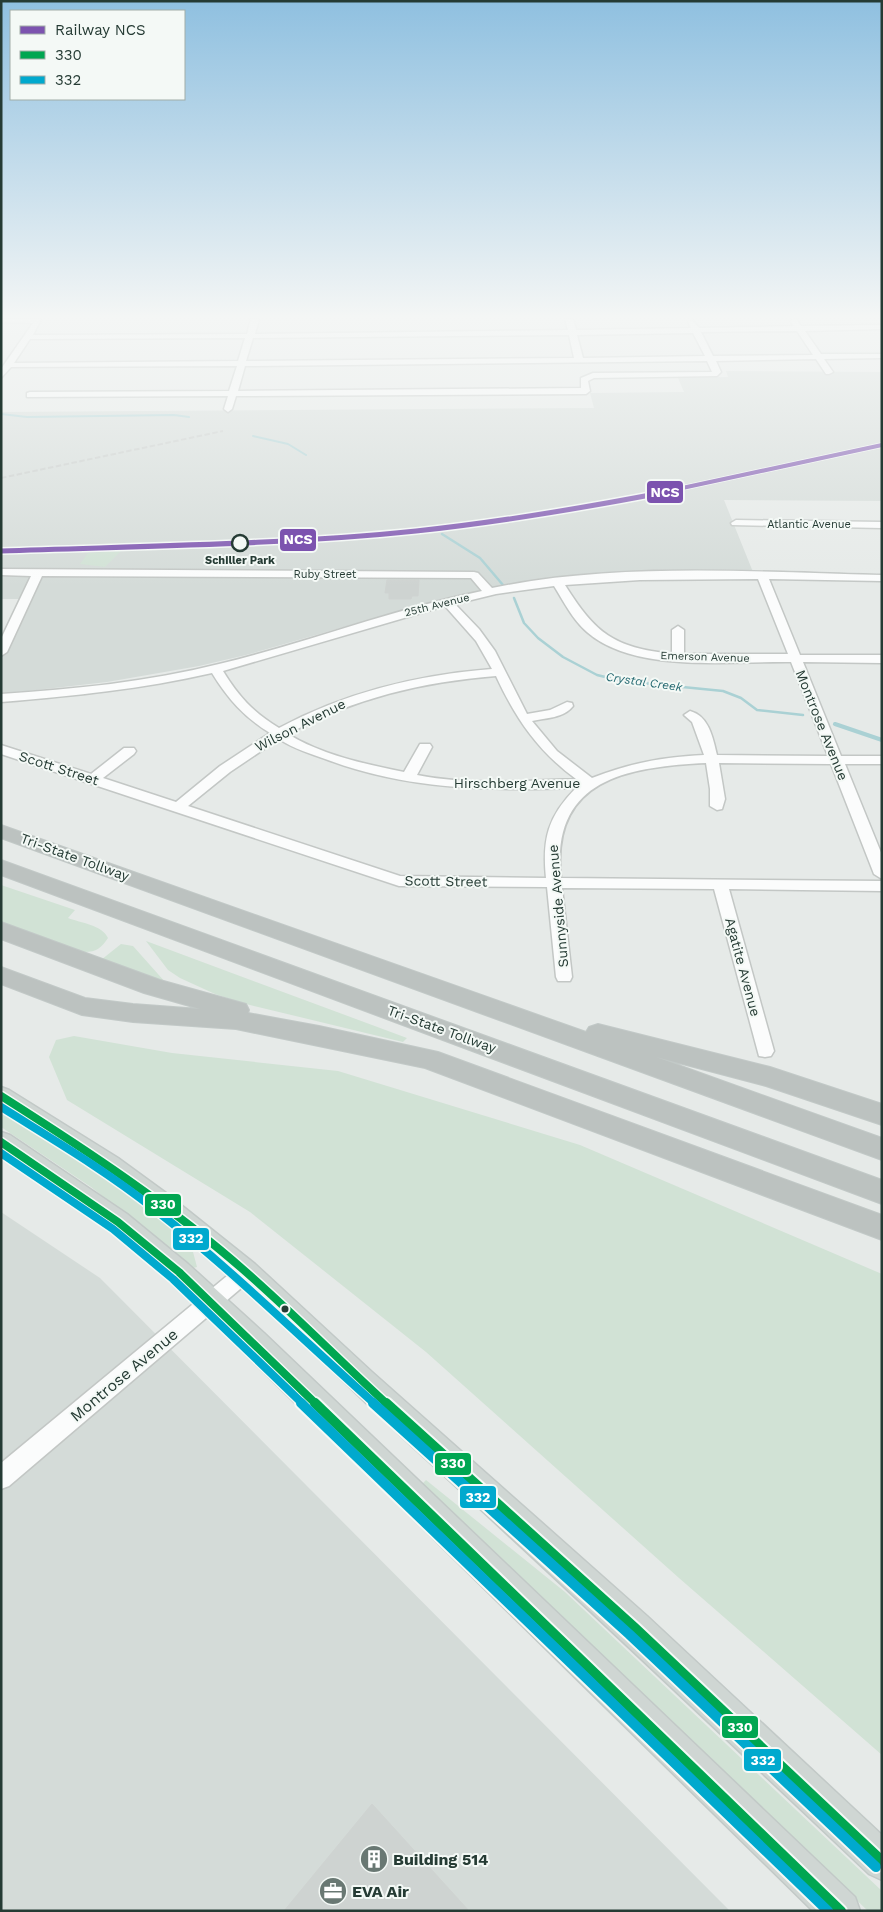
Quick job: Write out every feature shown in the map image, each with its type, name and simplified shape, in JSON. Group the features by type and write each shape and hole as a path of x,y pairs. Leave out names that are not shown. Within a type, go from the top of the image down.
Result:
{"highway":[{"name":"Tri-State Tollway","path":"1,831 882,1149"},
{"name":"Tri-State Tollway","path":"1,868 882,1192"},
{"path":"1,930 153,987 220,1006 381,1043 405,1053 494,1082 868,1223 882,1234"},
{"path":"1,975 82,1006 133,1013 236,1020 405,1053"},
{"path":"486,1006 770,1077 882,1115"}],"main road":[{"path":"1,1096 109,1165 158,1200 246,1272 362,1381 635,1628 882,1861"},
{"path":"1,1142 118,1222 179,1272 841,1911"}],"street":[{"name":"Atlantic Avenue","path":"736,524 882,525"},
{"name":"Ruby Street","path":"1,572 474,575 490,593"},
{"path":"1,652 38,573"},
{"name":"25th Avenue","path":"1,698 116,687 216,669 447,602 490,593 558,583 624,577 763,576 882,578"},
{"name":"Montrose Avenue","path":"763,576 882,874"},
{"name":"Emerson Avenue","path":"558,583 585,624 598,635 628,649 678,658 882,659"},
{"path":"447,602 479,636 524,718 556,757 590,783"},
{"path":"678,630 678,658"},
{"name":"Hirschberg Avenue","path":"216,669 233,697 254,718 279,735 337,760 408,778 480,785 590,783 630,768 670,761 710,759 882,760"},
{"name":"Wilson Avenue","path":"178,808 229,764 330,708 369,694 426,680 499,672"},
{"path":"524,718 554,713 566,706"},
{"path":"690,714 700,723 718,790 717,806"},
{"path":"408,778 424,746"},
{"name":"Scott Street","path":"1,749 392,879 882,886"},
{"path":"93,779 129,750"},
{"name":"Sunnyside Avenue","path":"564,977 551,854 556,824 573,798 590,783"},
{"name":"Agatite Avenue","path":"720,884 765,1050"},
{"name":"Montrose Avenue","path":"1,1478 246,1272"}],"shaded area":[{"path":"882,408 882,501 724,500 753,572 525,583 441,599 246,655 199,666 107,682 1,694 1,656 27,599 1,599 1,412"},
{"path":"1,1212 100,1278 730,1911 1,1911"}],"green space":[{"path":"121,551 105,567 80,564 88,553"},
{"path":"1,885 75,910 68,918 96,927 108,938 98,949 84,952 1,925"},
{"path":"146,941 407,1038 403,1042 246,1004 215,994 180,978 168,970"},
{"path":"121,944 133,946 166,983 101,960"},
{"path":"74,1036 172,1053 338,1071 580,1145 882,1274 882,1755 679,1578 426,1352 250,1212 67,1100 49,1057 56,1040"},
{"path":"1,1110 111,1182 173,1230 193,1252 197,1267 193,1268 91,1187 1,1127"},
{"path":"426,1480 565,1592 882,1891 882,1911 868,1911 422,1484"}],"building":[{"path":"387,580 419,580 418,596 412,596 411,599 389,599 389,593 385,593"},
{"name":"Building 514","path":"372,1804 469,1911 284,1911"}],"waterway":[{"name":"Crystal Creek","path":"1,414 27,417 174,415 189,417"},
{"name":"Crystal Creek","path":"253,436 288,444 306,455"},
{"name":"Crystal Creek","path":"442,534 480,558 503,585"},
{"name":"Crystal Creek","path":"514,598 524,623 538,638 563,657 597,675 622,681 723,691 741,698 757,710 803,715"},
{"name":"Crystal Creek","path":"835,724 882,740"}],"railway":[{"path":"1,478 223,431"}],"rail line":[{"name":"NCS","path":"1,551 297,540 415,531 474,524 576,509 882,445"}],"transit line":[{"name":"330","path":"1,1096 109,1165 157,1200 246,1272 362,1381 635,1628 882,1861"},
{"name":"332","path":"1,1107 104,1172 152,1207 240,1279 356,1387 629,1634 876,1867"},
{"name":"330","path":"1,1142 118,1222 179,1272 841,1911"},
{"name":"332","path":"1,1153 113,1229 173,1279 828,1911"}],"place":[{"name":"Schiller Park","path":"240,543"},
{"name":"Building 514","path":"374,1859"},
{"name":"EVA Air","path":"333,1891"}]}
